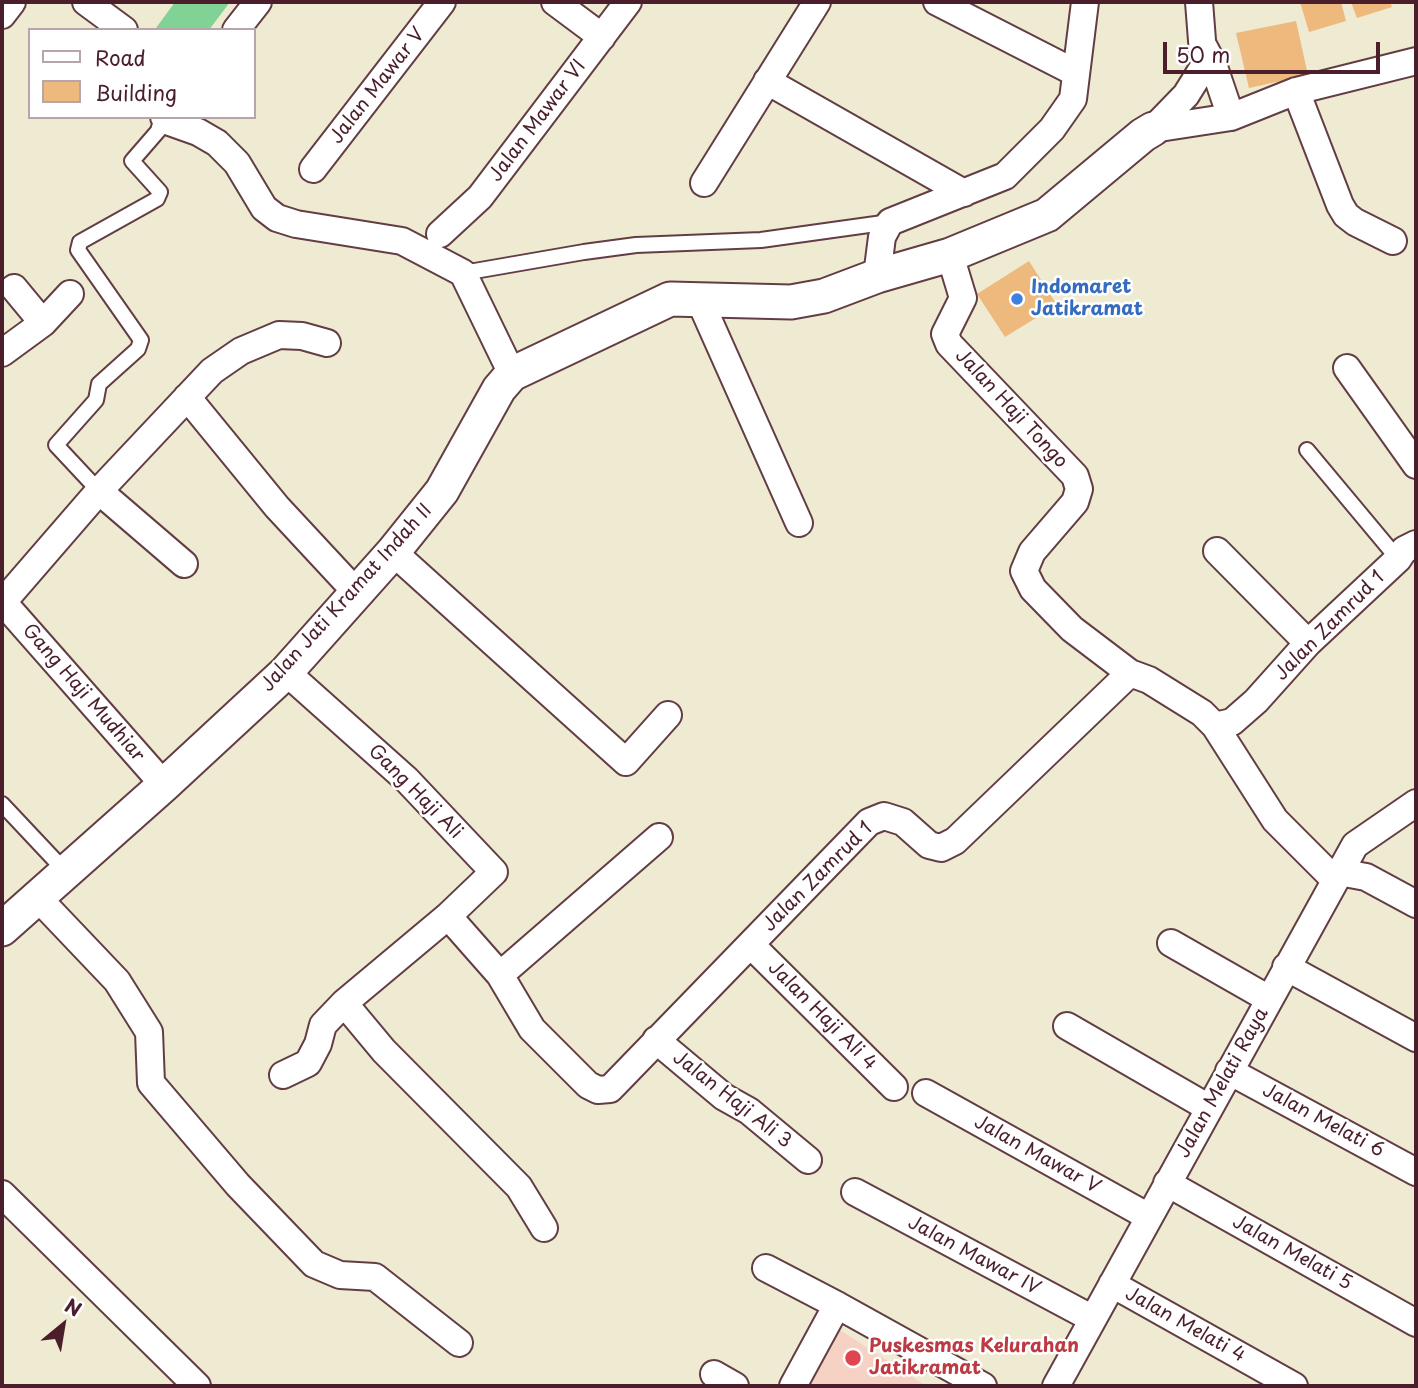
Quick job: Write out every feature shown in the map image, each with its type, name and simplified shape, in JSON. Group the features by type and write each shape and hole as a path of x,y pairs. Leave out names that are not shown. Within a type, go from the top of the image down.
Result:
{"street":[{"path":"2,15 12,2"},
{"path":"86,2 121,28"},
{"path":"238,28 258,2"},
{"name":"Jalan Mawar V","path":"313,169 442,2"},
{"path":"555,2 602,37"},
{"name":"Jalan Mawar VI","path":"440,234 480,197 628,2"},
{"path":"704,183 817,2"},
{"path":"937,2 1076,73"},
{"path":"877,276 882,237 890,222 1005,176 1052,129 1073,99 1085,2"},
{"path":"1153,129 1198,79 1204,66 1199,2"},
{"path":"1201,42 1213,64 1231,117"},
{"path":"1153,129 1231,117 1296,91 1416,61"},
{"path":"767,81 964,193"},
{"path":"1296,91 1346,215 1393,241"},
{"path":"165,119 217,143 237,163 264,208 277,219 402,241 463,273 512,374"},
{"name":"Jalan Jati Kramat Indah II","path":"2,929 286,672 393,552 442,491 499,388 512,374 670,299 791,302 824,296 877,276 950,255 1047,215 1153,129"},
{"name":"Jalan Haji Tongo","path":"950,255 963,298 945,334 949,344 1075,476 1079,489 1075,502 1032,552 1024,571 1033,589 1072,629 1130,673"},
{"path":"14,288 43,323"},
{"path":"2,353 43,323 70,294"},
{"path":"700,301 799,523"},
{"path":"3,601 99,491 212,371 262,341 279,335 302,336 327,343"},
{"path":"1347,368 1416,465"},
{"path":"187,397 276,507 356,592"},
{"path":"99,491 184,564"},
{"path":"1217,551 1308,643"},
{"path":"393,552 626,762 668,715"},
{"name":"Jalan Zamrud 1","path":"1215,726 1232,723 1256,701 1308,643 1409,555"},
{"name":"Gang Haji Mudhiar","path":"3,601 164,785"},
{"name":"Gang Haji Ali","path":"286,672 407,780 494,872 448,916"},
{"path":"1130,673 1160,687 1202,713 1215,726 1275,820 1337,876 1367,877 1416,904"},
{"name":"Jalan Zamrud 1","path":"448,916 500,975 532,1029 588,1085 598,1090 610,1088 869,822 884,816 903,822 929,845 941,848 956,841 1130,673"},
{"name":"Jalan Melati Raya","path":"1056,1386 1355,845 1416,803"},
{"path":"500,975 659,837"},
{"path":"38,898 117,981 149,1032 151,1083 238,1185 314,1264 340,1275 375,1277 459,1343"},
{"path":"283,1075 308,1063 318,1044 323,1025 344,1003 448,916"},
{"path":"1171,943 1269,999"},
{"name":"Jalan Haji Ali 4","path":"751,945 894,1087"},
{"path":"1286,967 1416,1038"},
{"path":"344,1003 384,1051 519,1187 544,1228"},
{"path":"1067,1026 1209,1108"},
{"name":"Jalan Haji Ali 3","path":"656,1040 724,1097 749,1111 808,1160"},
{"name":"Jalan Melati 6","path":"1230,1071 1416,1172"},
{"name":"Jalan Mawar V","path":"926,1093 1149,1217"},
{"name":"Jalan Melati 5","path":"1167,1183 1416,1323"},
{"name":"Jalan Mawar IV","path":"855,1192 1093,1319"},
{"path":"2,1194 197,1386"},
{"path":"766,1268 982,1386"},
{"name":"Jalan Melati 4","path":"1112,1284 1294,1386"},
{"path":"793,1386 837,1305"}],"lane":[{"path":"99,491 56,445 96,400 99,384 138,349 141,340 78,250 80,242 157,199 160,192 132,161 158,131 162,119"},
{"path":"463,273 636,245 761,240 890,222"},
{"path":"1307,450 1409,555"},
{"path":"2,804 67,873"}],"shaded area":[{"name":"Puskesmas Kelurahan Jatikramat","path":"840,1330 926,1386 809,1386"}],"green space":[{"path":"175,2 230,2 210,28 156,28"}],"building":[{"path":"1300,2 1341,2 1346,21 1309,32"},
{"path":"1351,2 1390,2 1392,7 1357,18"},
{"path":"1296,21 1308,75 1249,88 1236,33"},
{"name":"Indomaret Jatikramat","path":"1029,261 1057,305 1005,337 977,294"}],"place":[{"name":"Indomaret Jatikramat","path":"1017,299"},
{"name":"Puskesmas Kelurahan Jatikramat","path":"853,1358"}]}
